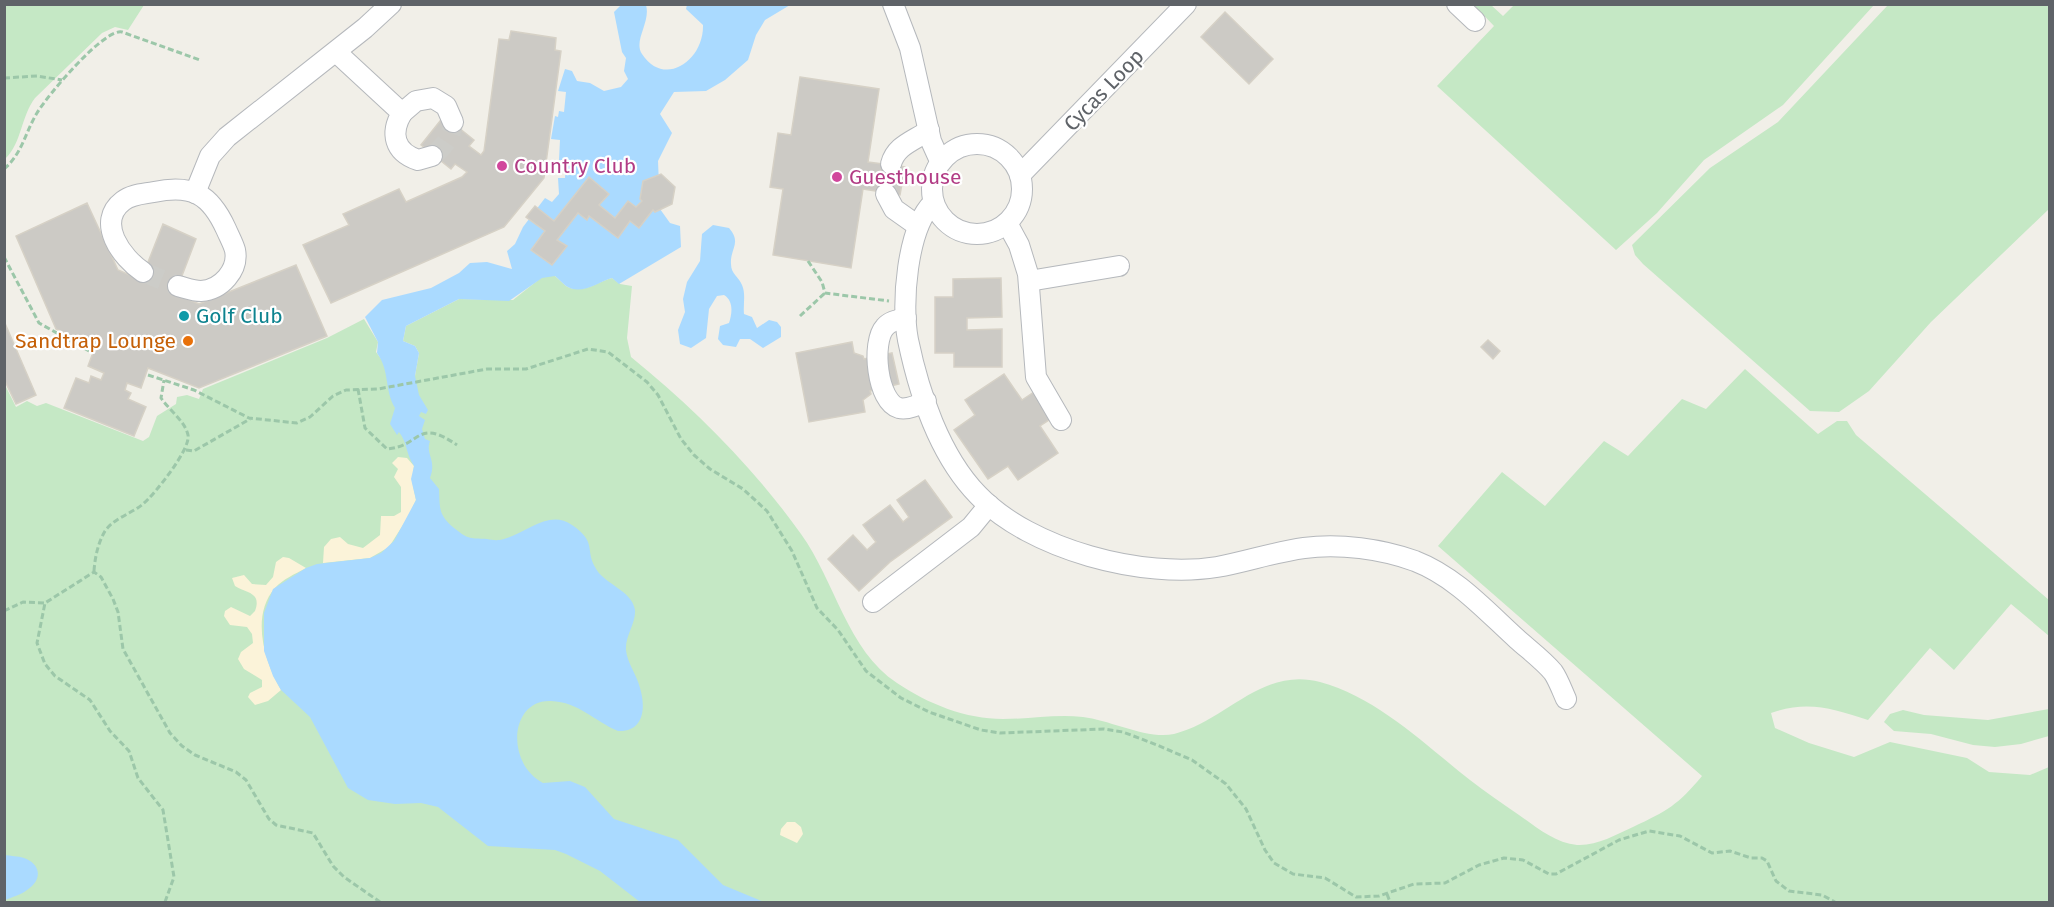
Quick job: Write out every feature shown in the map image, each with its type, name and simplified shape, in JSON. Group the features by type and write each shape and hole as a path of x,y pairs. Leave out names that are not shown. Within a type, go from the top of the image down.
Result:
{"street":[{"path":"195,193 210,156 227,137 336,52 391,4"},
{"path":"892,4 910,48 929,130 940,161"},
{"name":"Cycas Loop","path":"1020,175 1186,4"},
{"path":"1457,4 1475,21"},
{"path":"336,52 402,112"},
{"path":"432,156 418,160 400,149 394,137 394,128 402,112 416,101 433,98 446,106 453,122"},
{"path":"891,164 893,155 901,146 929,130"},
{"path":"978,143 992,145 1004,152 1020,175 1022,199 1017,210 1007,223 987,233 974,235 961,232 949,225 933,203 934,173 940,161 951,151 964,145 978,143"},
{"path":"144,272 126,258 113,236 113,214 119,204 126,198 171,188 195,193 213,204 218,212 235,249 234,267 224,281 202,291 178,286"},
{"path":"886,194 894,209 918,226"},
{"path":"933,203 918,226 906,311 912,358 926,401 954,462 972,488 989,505 1030,531 1057,544 1092,557 1131,566 1188,570 1217,567 1286,551 1331,546 1367,550 1416,561 1458,585 1554,673 1566,699"},
{"path":"1007,223 1019,245 1029,281 1036,377 1061,420"},
{"path":"1029,281 1119,266"},
{"path":"906,311 889,323 878,337 876,357 888,400 898,408 907,408 926,401"},
{"path":"873,602 971,527 989,505"}],"path":[{"path":"4,169 20,151 37,112 63,80 92,50 117,31 200,60"},
{"path":"4,78 37,76 63,80"},
{"path":"4,256 39,323 91,352"},
{"path":"808,261 822,282 825,293"},
{"path":"825,293 906,311"},
{"path":"800,316 825,293"},
{"path":"148,375 194,390 251,418 297,423 310,417 340,392 378,389 487,369 526,369 588,349 608,352 647,382 658,395 681,439 694,455 710,469 743,489 767,511 792,551 817,608 838,630 866,671 884,687 929,712 981,730 1000,733 1104,729 1123,732 1192,760 1226,784 1246,809 1268,856 1283,869 1306,878 1325,878 1356,897 1387,894 1414,884 1445,883 1479,865 1504,858 1523,860 1549,874 1556,874 1619,840 1649,831 1680,837 1712,853 1737,852 1752,858 1764,859 1781,886 1797,894 1822,895 1835,903"},
{"path":"4,610 23,602 45,603 94,572 98,545 106,531 113,523 145,502 186,450 188,435 161,398 164,380"},
{"path":"358,389 365,428 379,444 391,449 428,432 442,435 457,445"},
{"path":"186,450 194,451 251,418"},
{"path":"94,572 101,577 118,612 123,649 170,733 182,746 195,755 236,772 246,780 269,819 276,825 313,833 333,866 344,878 380,903"},
{"path":"45,603 38,643 45,664 55,676 90,700 110,731 129,751 138,778 164,810 174,877 165,903"},
{"path":"1387,894 1390,903"}],"green space":[{"path":"5,5 144,5 128,30 115,27 102,33 35,98 30,105 15,145 5,159"},
{"path":"1474,5 1491,5 1503,16 1514,5 1874,5 1783,105 1704,160 1657,213 1616,250 1437,86 1494,26"},
{"path":"1888,5 2049,5 2049,209 1931,322 1869,391 1839,412 1810,411 1643,264 1635,255 1632,245 1710,168 1778,122"},
{"path":"555,276 566,286 578,289 612,278 620,284 632,286 627,338 631,357 678,397 722,440 783,510 813,553 843,614 866,652 880,669 909,691 934,704 975,716 1003,719 1083,717 1141,732 1164,735 1193,728 1262,688 1299,679 1320,682 1341,689 1381,711 1539,829 1553,838 1577,845 1592,844 1606,839 1655,816 1679,801 1702,776 1438,546 1502,472 1545,506 1604,441 1628,456 1682,399 1706,409 1745,369 1818,434 1837,421 1847,421 1856,435 2049,600 2049,636 2011,604 1954,670 1930,648 1868,720 1832,710 1797,707 1771,713 1775,728 1809,743 1854,757 1890,742 1967,758 1989,772 2030,775 2049,767 2049,902 5,902 4,383 16,407 27,401 37,406 46,403 143,441 149,437 157,416 176,404 177,397 187,395 199,399 203,389 327,338 364,319 378,342 376,352 385,364 386,374 415,376 419,353 415,346 403,341 406,326 459,299 513,300 542,277"},
{"path":"2049,709 2049,736 2021,744 1995,747 1973,745 1931,734 1894,731 1884,722 1890,714 1903,710 1924,715 1988,720"}],"sand":[{"path":"398,457 407,458 414,466 412,481 416,500 389,547 370,558 323,563 324,547 331,539 340,537 348,544 363,548 380,535 381,516 394,516 401,512 401,487 394,477 398,469 392,463"},
{"path":"283,557 306,568 285,579 275,588 267,599 262,625 265,653 281,690 268,701 255,705 248,697 250,693 262,687 262,680 244,669 238,659 241,652 253,643 252,634 247,627 230,625 224,616 225,611 231,607 250,616 257,605 255,597 235,586 232,578 244,575 252,584 266,585 273,577 276,562"},
{"path":"787,822 795,822 801,827 803,834 797,843 780,835 781,829"}],"water":[{"path":"621,5 646,5 647,11 640,49 651,64 661,69 671,69 681,66 690,59 702,38 703,25 686,9 687,5 790,5 765,20 756,35 748,60 725,80 706,91 674,92 660,114 672,133 658,161 660,209 670,223 680,226 681,247 619,284 612,278 578,290 566,286 555,276 542,278 509,301 459,299 406,326 403,341 415,346 419,353 415,376 419,395 428,410 426,414 421,412 419,416 425,420 422,429 425,439 430,441 432,472 430,478 439,489 443,517 451,526 469,537 497,540 513,536 546,521 563,521 572,525 588,541 592,561 599,573 629,597 635,610 626,650 642,696 643,711 638,723 633,728 618,731 570,705 551,701 537,703 527,710 520,721 517,734 522,761 531,774 543,783 570,781 585,787 614,819 678,840 723,885 764,902 640,902 600,871 566,854 555,850 488,846 438,807 421,803 395,804 368,800 348,788 310,717 281,690 264,651 264,613 273,589 306,568 317,564 370,558 381,553 394,541 416,500 411,479 414,466 402,436 399,432 397,435 390,424 395,408 389,394 384,367 377,353 378,342 365,317 382,300 431,288 459,273 470,263 487,262 512,269 507,251 515,244 523,227 545,198 552,202 559,194 558,178 565,178 566,161 559,160 560,140 551,139 555,116 558,117 559,111 564,112 566,92 558,91 565,69 572,71 577,81 590,83 604,91 621,87 628,79 624,71 626,58 622,52 614,12"},
{"path":"713,225 729,228 735,238 731,267 743,288 744,314 752,317 757,328 769,320 777,322 781,327 781,337 763,348 750,339 740,339 736,347 723,345 718,339 720,326 729,323 731,316 731,304 724,295 717,296 709,309 706,338 691,348 680,344 678,330 685,312 683,299 687,282 700,261 702,234"},
{"path":"4,855 22,857 30,861 38,872 36,882 32,886 5,900"}],"building":[{"path":"1225,12 1273,59 1249,84 1201,37"},
{"name":"Country Club","path":"511,31 556,38 555,50 561,51 544,178 504,227 331,303 303,245 349,225 343,214 399,189 406,202 462,177 467,172 455,164 451,169 421,145 444,116 474,140 469,146 481,155 484,151 499,39 509,40"},
{"name":"Guesthouse","path":"800,77 879,89 868,162 905,167 900,195 863,189 851,268 773,255 783,189 770,187 778,133 791,135"},
{"path":"661,174 675,187 672,204 655,212 653,210 639,228 630,221 618,238 589,216 587,220 578,213 557,240 567,246 552,265 531,250 545,231 526,217 535,206 554,221 589,177 609,194 599,205 615,218 628,201 636,207 642,201 640,199 643,181"},
{"name":"Golf Club","path":"87,203 118,270 141,280 163,224 196,239 175,294 199,304 296,265 327,336 199,388 148,368 141,388 127,383 125,390 131,393 128,399 146,407 134,436 64,408 76,378 89,383 91,376 101,380 104,373 88,366 95,347 56,329 16,236"},
{"path":"1001,278 1002,317 967,318 967,330 1002,329 1002,367 954,367 954,353 935,353 935,297 953,297 953,279"},
{"path":"4,321 36,395 16,404 4,379"},
{"path":"1488,340 1500,351 1493,359 1481,347"},
{"path":"852,342 854,353 863,356 864,359 892,353 899,384 870,391 871,394 863,400 865,412 809,422 796,353"},
{"path":"1004,374 1022,400 1034,392 1052,418 1040,426 1058,453 1018,480 1008,466 988,479 954,430 975,415 965,400"},
{"path":"925,480 952,517 890,562 859,591 828,559 853,535 867,550 876,542 863,525 890,505 903,522 909,517 897,500"}],"tunnel":[{"path":"432,156 447,141 453,122"},
{"path":"886,194 891,164"},
{"path":"143,272 178,286"}],"place":[{"name":"Country Club","path":"502,166"},
{"name":"Guesthouse","path":"837,177"},
{"name":"Golf Club","path":"184,316"},
{"name":"Sandtrap Lounge","path":"188,341"}]}
